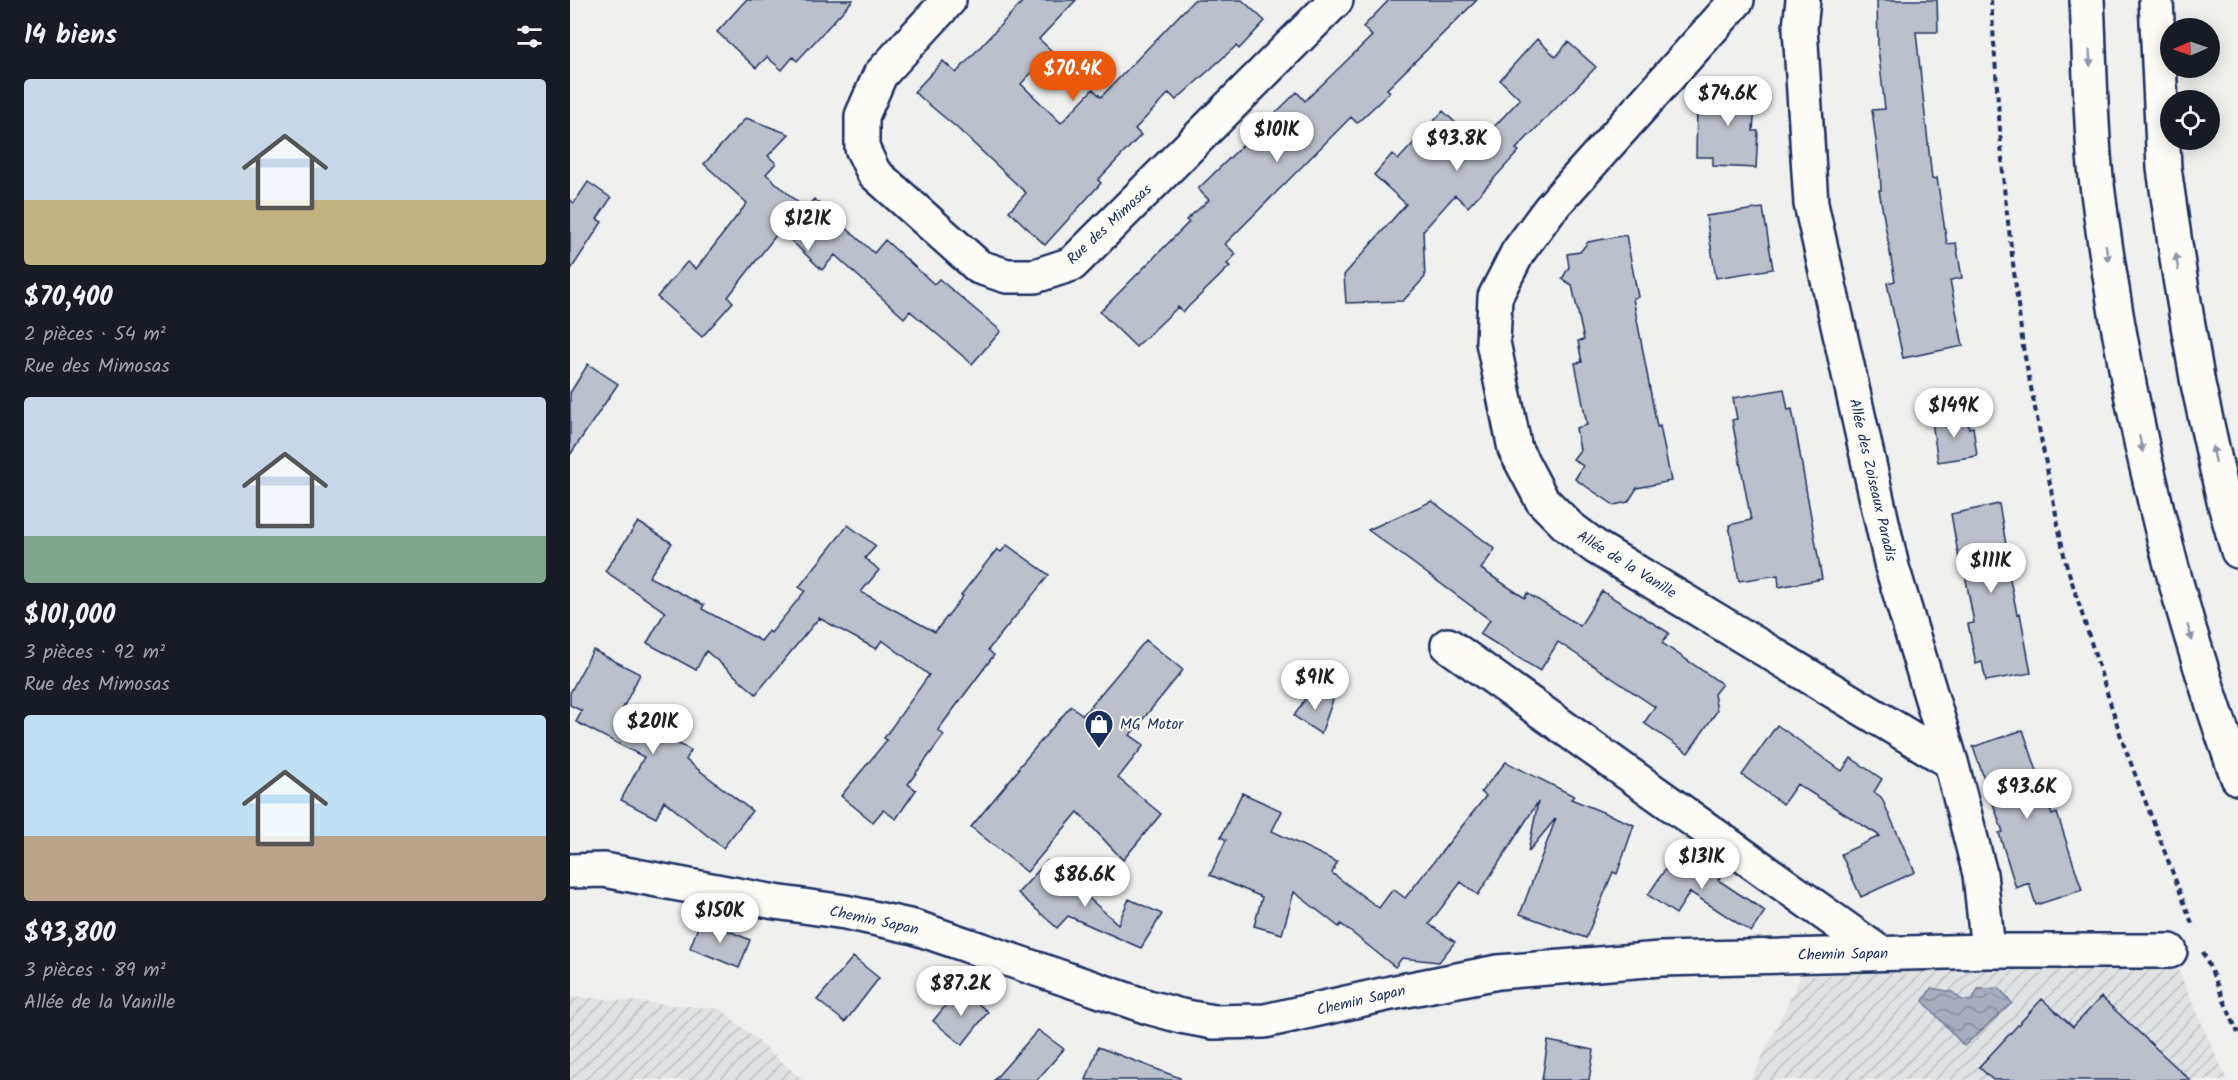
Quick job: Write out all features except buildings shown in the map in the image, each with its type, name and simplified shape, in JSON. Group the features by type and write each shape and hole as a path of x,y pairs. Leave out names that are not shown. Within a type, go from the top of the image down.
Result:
{"main road":[{"name":"Rue des Mimosas","path":"949,0 880,75 862,116 862,148 874,173 979,267 1007,276 1035,276 1072,264 1336,0"},
{"name":"Allée de la Vanille","path":"1737,0 1549,210 1518,252 1499,288 1495,297 1493,342 1515,449 1542,500 1569,527 1597,548 1951,762"},
{"name":"Allée des Zoiseaux Paradis","path":"1803,0 1800,28 1811,204 1892,567 1951,762 1980,874 1988,951"},
{"path":"2087,0 2096,175 2112,289 2131,397 2157,518 2190,632 2238,778"},
{"path":"2156,0 2164,168 2180,278 2198,384 2224,501 2238,551"},
{"path":"1448,645 1880,953"},
{"name":"Chemin Sapan","path":"570,871 604,870 775,903 845,912 914,927 1148,1007 1213,1022 1265,1021 1498,972 1660,959 1880,953 2186,949"}],"path":[{"path":"1991,0 2004,188 2023,347 2065,560 2186,949 2238,1033"}],"shaded area":[{"path":"2177,967 2227,1080 1751,1080 1801,976 1948,970"},
{"path":"570,996 721,1009 803,1080 570,1080"}],"water":[{"path":"1931,988 1952,992 1962,1000 1972,1001 1978,989 1999,988 2012,1003 1964,1046 1923,1001"}],"place":[{"name":"MG Motor","path":"1099,750"}]}
